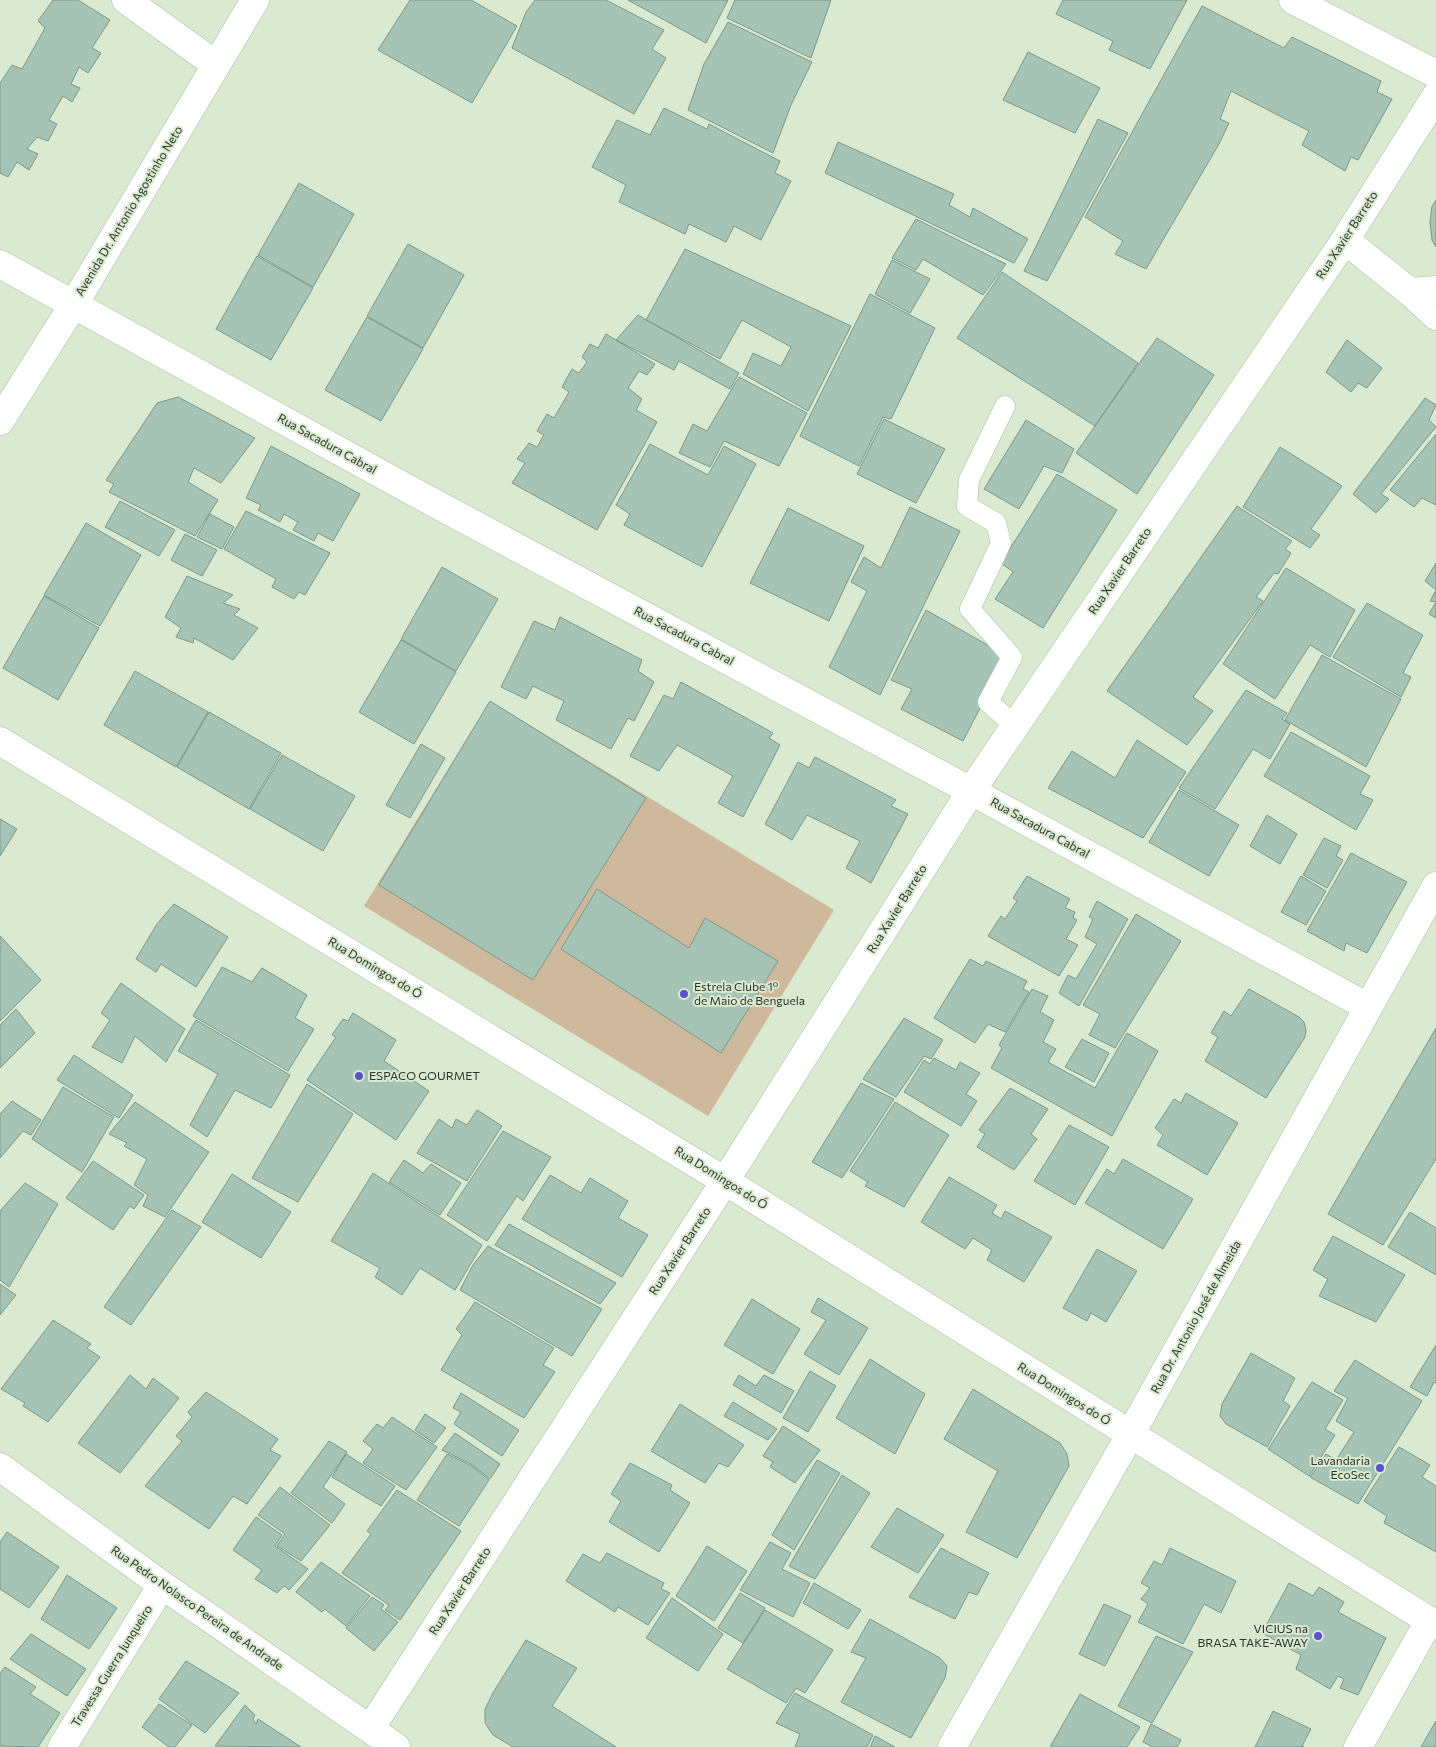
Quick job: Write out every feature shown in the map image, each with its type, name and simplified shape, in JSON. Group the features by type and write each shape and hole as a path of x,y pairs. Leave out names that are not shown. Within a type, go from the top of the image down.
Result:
{"street":[{"path":"126,0 215,64"},
{"name":"Avenida Dr. Antonio Agostinho Neto","path":"0,421 74,304 215,64 255,0"},
{"path":"1293,0 1436,74"},
{"name":"Rua Xavier Barreto","path":"370,1730 725,1180 971,791 1345,240 1436,96"},
{"path":"1345,240 1423,291 1436,316"},
{"name":"Rua Sacadura Cabral","path":"0,264 412,491 971,791 1368,1008"},
{"name":"Rua Domingos do Ó","path":"0,741 725,1180 1432,1623"},
{"name":"Rua Dr. Antonio José de Almeida","path":"952,1747 1130,1435 1436,886"},
{"name":"Rua Pedro Nolasco Pereira de Andrade","path":"0,1467 162,1585 396,1747"},
{"name":"Travessa Guerra Junqueiro","path":"62,1747 162,1585"},
{"path":"1358,1747 1432,1623"}],"lane":[{"path":"1005,406 969,480 968,506 996,524 1001,543 970,608 1012,657 988,702 1016,726"}],"shaded area":[{"path":"490,701 834,910 708,1116 364,906"}],"building":[{"path":"53,0 78,0 110,20 92,48 101,53 88,73 79,67 71,84 80,88 72,102 63,96 49,120 57,124 48,141 37,137 27,149 38,154 29,170 17,162 8,177 0,173 0,83 12,65 22,69 45,28 38,21"},
{"path":"410,0 471,0 517,26 472,103 378,50"},
{"path":"535,0 606,0 664,30 652,49 666,58 634,114 512,48 526,12"},
{"path":"628,0 728,0 706,43"},
{"path":"735,0 831,0 811,58 727,18"},
{"path":"1063,0 1187,0 1150,69 1109,50 1113,41 1056,14"},
{"path":"1202,6 1284,48 1292,37 1381,81 1377,92 1392,99 1358,160 1351,157 1345,171 1302,145 1309,131 1231,91 1220,119 1229,123 1219,144 1146,269 1115,254 1123,241 1085,217"},
{"path":"728,22 812,62 791,105 773,153 688,110 704,64"},
{"path":"1028,52 1100,88 1075,133 1003,100"},
{"path":"664,108 707,129 709,124 780,161 775,173 791,181 761,240 734,226 726,242 689,224 685,234 619,202 626,185 592,167 617,120 650,135"},
{"path":"1098,119 1128,133 1047,281 1024,271"},
{"path":"838,142 954,194 949,205 970,217 973,208 1028,239 1014,263 825,173"},
{"path":"299,183 354,214 313,287 258,255"},
{"path":"1436,200 1436,247 1432,240 1430,222 1432,206"},
{"path":"916,219 1006,264 983,295 923,259 916,270 892,258"},
{"path":"408,244 464,275 423,348 367,316"},
{"path":"685,249 851,326 808,411 743,374 753,353 781,366 791,347 742,320 720,359 646,320"},
{"path":"257,256 313,288 271,360 216,329"},
{"path":"892,260 930,279 910,313 875,294"},
{"path":"1002,272 1138,363 1095,426 957,338"},
{"path":"870,294 935,328 891,419 883,417 859,466 800,436"},
{"path":"638,315 739,373 730,389 679,361 674,370 616,340"},
{"path":"367,317 423,349 381,421 325,390"},
{"path":"606,334 655,364 647,375 639,371 628,388 642,399 636,410 657,422 597,530 512,483 525,463 517,459 529,443 537,447 544,435 537,431 547,414 554,418 569,392 562,387 572,369 579,373 587,362 582,357 590,344 598,348"},
{"path":"1157,338 1214,375 1137,494 1076,453"},
{"path":"1347,340 1382,368 1367,388 1358,383 1351,392 1326,372"},
{"path":"739,377 807,413 779,466 724,441 710,467 679,453 693,424 707,431"},
{"path":"178,397 255,438 221,483 194,468 188,482 218,500 195,536 109,492 114,484 106,480 157,403"},
{"path":"1425,398 1436,405 1429,420 1436,427 1381,494 1389,499 1376,513 1353,494"},
{"path":"884,419 945,449 916,503 857,474"},
{"path":"1026,420 1074,449 1062,473 1044,466 1019,509 984,489"},
{"path":"1436,434 1436,505 1422,498 1414,507 1390,490"},
{"path":"650,444 708,475 724,446 756,464 702,567 624,525 630,514 616,505"},
{"path":"271,446 360,494 333,541 318,533 314,541 293,530 298,522 284,514 280,522 258,510 261,505 246,498"},
{"path":"1280,447 1342,486 1311,529 1320,535 1310,548 1243,507"},
{"path":"1057,474 1117,510 1043,628 995,599 1013,572 1001,563"},
{"path":"120,501 175,530 159,556 105,527"},
{"path":"1237,506 1292,541 1285,549 1291,553 1278,574 1274,573 1256,597 1263,601 1193,697 1213,711 1187,745 1107,691"},
{"path":"910,507 960,531 880,695 829,667 867,591 851,582 864,557 881,568"},
{"path":"788,508 864,546 829,621 750,583"},
{"path":"246,511 330,553 305,595 299,592 294,599 272,587 276,579 224,549"},
{"path":"210,514 234,527 222,549 197,537"},
{"path":"86,523 141,555 100,626 44,595"},
{"path":"185,534 217,550 202,576 171,560"},
{"path":"1436,563 1436,590 1425,581"},
{"path":"442,567 498,599 456,671 401,639"},
{"path":"1286,568 1355,610 1330,657 1310,645 1275,699 1223,664"},
{"path":"187,576 233,595 223,603 240,609 234,615 258,628 233,660 194,638 193,643 176,637 181,628 165,617"},
{"path":"1436,590 1436,602 1430,601"},
{"path":"44,596 99,628 58,700 3,668"},
{"path":"1436,602 1436,618 1429,614"},
{"path":"1367,603 1423,635 1403,673 1411,677 1401,697 1333,657"},
{"path":"926,610 1007,656 963,741 901,709 912,689 891,680"},
{"path":"560,617 642,660 638,671 654,682 634,721 628,718 611,749 556,720 564,701 533,686 526,699 501,687 534,621 555,630"},
{"path":"401,640 456,672 414,744 359,712"},
{"path":"1322,655 1401,699 1366,767 1285,720"},
{"path":"135,671 208,712 176,767 104,725"},
{"path":"681,682 773,733 769,738 780,745 743,817 718,803 733,776 677,745 659,771 630,756 664,695 673,699"},
{"path":"1246,690 1287,713 1282,719 1290,724 1270,759 1253,749 1215,809 1179,788"},
{"path":"490,701 646,798 533,980 379,885"},
{"path":"209,712 281,753 249,809 177,767"},
{"path":"1291,732 1370,776 1360,794 1373,800 1356,830 1264,776"},
{"path":"1137,740 1186,772 1143,838 1048,788 1072,751 1115,778"},
{"path":"421,744 445,758 410,818 386,805"},
{"path":"282,755 355,796 323,851 250,809"},
{"path":"815,757 896,800 891,806 908,814 871,883 846,868 860,841 807,815 792,840 765,824 798,762 809,768"},
{"path":"1179,790 1239,825 1209,876 1149,842"},
{"path":"1267,815 1297,834 1280,864 1250,846"},
{"path":"0,819 17,829 0,856"},
{"path":"1324,838 1341,846 1336,856 1343,860 1327,888 1303,875"},
{"path":"1351,853 1407,882 1367,953 1346,943 1344,951 1307,931"},
{"path":"1027,876 1070,899 1065,908 1075,912 1073,918 1077,920 1066,939 1078,945 1059,976 988,936 1001,916 1005,919 1017,901 1013,898"},
{"path":"1301,876 1326,891 1306,925 1281,912"},
{"path":"597,889 689,948 705,918 778,961 721,1053 561,949"},
{"path":"1097,901 1128,919 1079,1006 1059,993 1068,975 1076,979 1097,944 1085,937 1093,919 1089,917"},
{"path":"174,904 228,937 196,987 161,964 156,972 136,959 157,924"},
{"path":"1136,914 1181,941 1115,1048 1089,1035 1100,1014 1083,1005"},
{"path":"0,936 41,980 0,1021"},
{"path":"970,959 983,966 986,961 1027,981 1023,989 1029,992 1005,1032 988,1024 975,1043 934,1018"},
{"path":"222,967 252,982 262,968 307,995 295,1018 314,1029 288,1071 193,1016"},
{"path":"121,983 185,1029 166,1062 135,1036 122,1063 92,1047 110,1020 101,1013"},
{"path":"1032,989 1048,996 1040,1012 1054,1020 1043,1042 1056,1049 1048,1062 1095,1088 1127,1033 1158,1051 1112,1136 991,1068 1002,1048 999,1045"},
{"path":"1249,989 1299,1017 1304,1022 1306,1030 1305,1037 1266,1098 1205,1061 1218,1037 1211,1033 1224,1011 1231,1016"},
{"path":"16,1009 35,1033 0,1068 0,1025"},
{"path":"353,1013 396,1040 384,1061 429,1091 396,1140 307,1080 336,1037 332,1035 343,1019 348,1021"},
{"path":"904,1018 943,1040 931,1059 924,1056 896,1097 863,1079"},
{"path":"196,1020 290,1075 271,1108 235,1090 207,1137 190,1125 218,1074 178,1051"},
{"path":"1436,1028 1436,1159 1383,1245 1328,1214"},
{"path":"1082,1039 1109,1053 1094,1082 1065,1067"},
{"path":"74,1055 133,1095 119,1118 57,1080"},
{"path":"934,1058 956,1070 960,1062 980,1073 966,1094 977,1101 961,1126 904,1092 924,1060 930,1064"},
{"path":"861,1083 894,1099 842,1178 812,1162"},
{"path":"307,1084 353,1114 298,1202 252,1178"},
{"path":"63,1087 114,1117 82,1172 32,1139"},
{"path":"1010,1088 1048,1109 1031,1134 1037,1139 1014,1170 977,1147 985,1134 979,1130"},
{"path":"1186,1093 1238,1123 1207,1175 1157,1145 1163,1135 1155,1128 1174,1099 1181,1103"},
{"path":"12,1101 41,1120 31,1135 23,1131 0,1158 0,1114"},
{"path":"135,1102 209,1152 165,1217 143,1206 148,1195 134,1185 147,1159 124,1146 127,1143 109,1134"},
{"path":"895,1102 949,1135 904,1207 865,1186 868,1182 850,1171"},
{"path":"477,1110 502,1126 467,1181 417,1153 439,1119 452,1128 456,1119 467,1125"},
{"path":"1069,1125 1109,1147 1075,1205 1034,1181"},
{"path":"503,1131 551,1157 523,1201 517,1196 487,1241 447,1215"},
{"path":"1123,1159 1193,1199 1163,1249 1085,1203 1107,1169 1114,1174"},
{"path":"404,1160 423,1173 431,1164 461,1183 440,1215 389,1182"},
{"path":"93,1161 144,1195 134,1209 130,1206 113,1230 66,1198"},
{"path":"373,1173 482,1245 455,1290 420,1268 402,1295 375,1277 380,1268 331,1241"},
{"path":"232,1174 291,1212 261,1258 202,1222"},
{"path":"550,1175 581,1193 590,1178 628,1201 618,1218 648,1235 622,1277 522,1219"},
{"path":"949,1177 997,1205 992,1213 1001,1219 1005,1211 1052,1237 1024,1282 987,1260 992,1250 973,1238 965,1249 921,1222"},
{"path":"25,1183 58,1204 9,1287 0,1280 0,1211"},
{"path":"172,1210 201,1227 131,1325 104,1307"},
{"path":"1410,1212 1436,1228 1436,1275 1388,1247"},
{"path":"509,1224 616,1283 600,1304 495,1245"},
{"path":"1333,1236 1405,1275 1376,1322 1319,1296 1328,1279 1313,1270"},
{"path":"488,1246 602,1309 572,1356 460,1290 473,1265"},
{"path":"1097,1249 1137,1271 1106,1322 1091,1313 1087,1321 1063,1308"},
{"path":"0,1284 16,1295 0,1315"},
{"path":"818,1298 868,1328 839,1375 804,1354 826,1320 811,1312"},
{"path":"752,1299 800,1329 773,1374 724,1345"},
{"path":"475,1302 554,1348 543,1365 555,1372 524,1418 441,1370 462,1335 456,1329"},
{"path":"53,1320 91,1344 87,1348 100,1357 48,1422 23,1406 25,1403 1,1389"},
{"path":"1436,1345 1436,1383 1434,1382 1427,1396 1410,1387"},
{"path":"1251,1353 1295,1378 1283,1401 1290,1406 1267,1447 1226,1424 1220,1416 1222,1404"},
{"path":"870,1359 925,1394 895,1454 836,1418"},
{"path":"1355,1360 1422,1401 1358,1504 1310,1477 1326,1454 1336,1460 1354,1432 1336,1421 1348,1398 1334,1391"},
{"path":"810,1371 836,1386 808,1432 783,1418"},
{"path":"130,1375 146,1389 153,1378 179,1398 120,1473 78,1443"},
{"path":"739,1375 756,1386 764,1375 794,1391 781,1413 733,1385"},
{"path":"1312,1382 1343,1400 1325,1429 1335,1435 1309,1476 1268,1449"},
{"path":"973,1389 1060,1443 1067,1454 1069,1466 1017,1558 966,1532 998,1471 944,1439"},
{"path":"206,1392 278,1439 270,1450 281,1456 247,1504 233,1496 209,1529 145,1486 182,1441 176,1436 192,1417 188,1412"},
{"path":"461,1393 519,1430 502,1456 454,1424 461,1412 453,1408"},
{"path":"733,1402 777,1429 768,1440 724,1416"},
{"path":"680,1404 744,1445 728,1467 719,1463 705,1483 651,1451"},
{"path":"425,1414 446,1428 434,1443 415,1430"},
{"path":"392,1417 437,1447 406,1490 363,1463 373,1449 363,1441 377,1424 383,1428"},
{"path":"783,1426 820,1450 795,1483 770,1467 773,1462 763,1456"},
{"path":"455,1433 500,1464 490,1479 471,1464 442,1450"},
{"path":"329,1441 347,1452 323,1487 345,1504 332,1523 291,1493"},
{"path":"1399,1447 1430,1465 1422,1477 1436,1486 1436,1552 1384,1523 1387,1516 1364,1501"},
{"path":"346,1454 395,1486 381,1506 332,1477"},
{"path":"447,1454 472,1466 489,1480 459,1526 417,1500"},
{"path":"817,1460 840,1473 794,1550 772,1535"},
{"path":"630,1463 672,1485 670,1490 690,1503 659,1552 609,1522 621,1501 611,1494"},
{"path":"842,1475 870,1493 815,1579 789,1566"},
{"path":"280,1487 330,1525 301,1561 277,1546 285,1534 258,1515"},
{"path":"397,1490 461,1531 400,1620 385,1610 389,1605 342,1573 371,1534 367,1531"},
{"path":"897,1508 944,1535 918,1573 871,1547"},
{"path":"256,1517 282,1535 275,1546 308,1569 289,1590 284,1586 277,1593 255,1579 262,1570 233,1550"},
{"path":"7,1532 59,1567 29,1608 0,1589 0,1542"},
{"path":"770,1542 791,1553 782,1569 810,1583 793,1617 740,1590"},
{"path":"707,1546 747,1571 714,1621 676,1596"},
{"path":"941,1548 989,1573 977,1595 969,1592 955,1619 909,1597"},
{"path":"1170,1548 1236,1581 1221,1613 1204,1604 1183,1644 1138,1622 1148,1604 1141,1599 1150,1588 1141,1583 1154,1561 1162,1565"},
{"path":"607,1553 664,1583 661,1589 670,1593 648,1625 618,1607 615,1612 566,1581 583,1554 600,1563"},
{"path":"321,1562 370,1596 346,1626 325,1609 322,1612 296,1592"},
{"path":"67,1575 117,1608 89,1649 41,1619"},
{"path":"814,1583 861,1610 848,1629 803,1603"},
{"path":"1289,1583 1313,1596 1319,1587 1344,1602 1338,1612 1386,1638 1358,1695 1340,1688 1344,1679 1338,1676 1330,1689 1296,1669 1301,1655 1262,1633"},
{"path":"740,1593 765,1608 743,1643 718,1628"},
{"path":"372,1597 384,1605 381,1609 398,1622 374,1651 346,1628"},
{"path":"672,1598 723,1634 698,1671 646,1638"},
{"path":"1104,1604 1131,1616 1105,1666 1079,1654"},
{"path":"765,1610 833,1650 805,1693 796,1688 786,1703 727,1669"},
{"path":"870,1619 940,1658 947,1666 945,1678 911,1738 841,1702 866,1658 851,1652"},
{"path":"31,1634 86,1669 67,1696 10,1659"},
{"path":"1156,1636 1193,1652 1152,1723 1118,1706"},
{"path":"526,1640 577,1668 552,1706 616,1747 513,1747 493,1735 485,1723 485,1709"},
{"path":"186,1661 239,1693 205,1733 159,1699"},
{"path":"5,1667 36,1687 30,1694 60,1713 38,1747 0,1746 0,1673"},
{"path":"795,1693 873,1735 867,1747 795,1747 800,1734 776,1723"},
{"path":"1080,1694 1140,1727 1127,1747 1050,1747"},
{"path":"159,1704 192,1725 175,1747 169,1747 142,1727"},
{"path":"245,1705 255,1715 253,1719 256,1724 258,1719 301,1747 215,1746"},
{"path":"1273,1711 1311,1729 1302,1746 1304,1747 1255,1747"},
{"path":"1436,1721 1436,1747 1421,1747"},
{"path":"1151,1724 1181,1740 1177,1747 1153,1747 1143,1742"},
{"path":"875,1736 895,1747 870,1747"}],"place":[{"name":"Estrela Clube 1º de Maio de Benguela","path":"684,994"},
{"name":"ESPACO GOURMET","path":"359,1076"},
{"name":"Lavandaria EcoSec","path":"1380,1468"},
{"name":"VICIUS na BRASA TAKE-AWAY","path":"1318,1636"}]}
